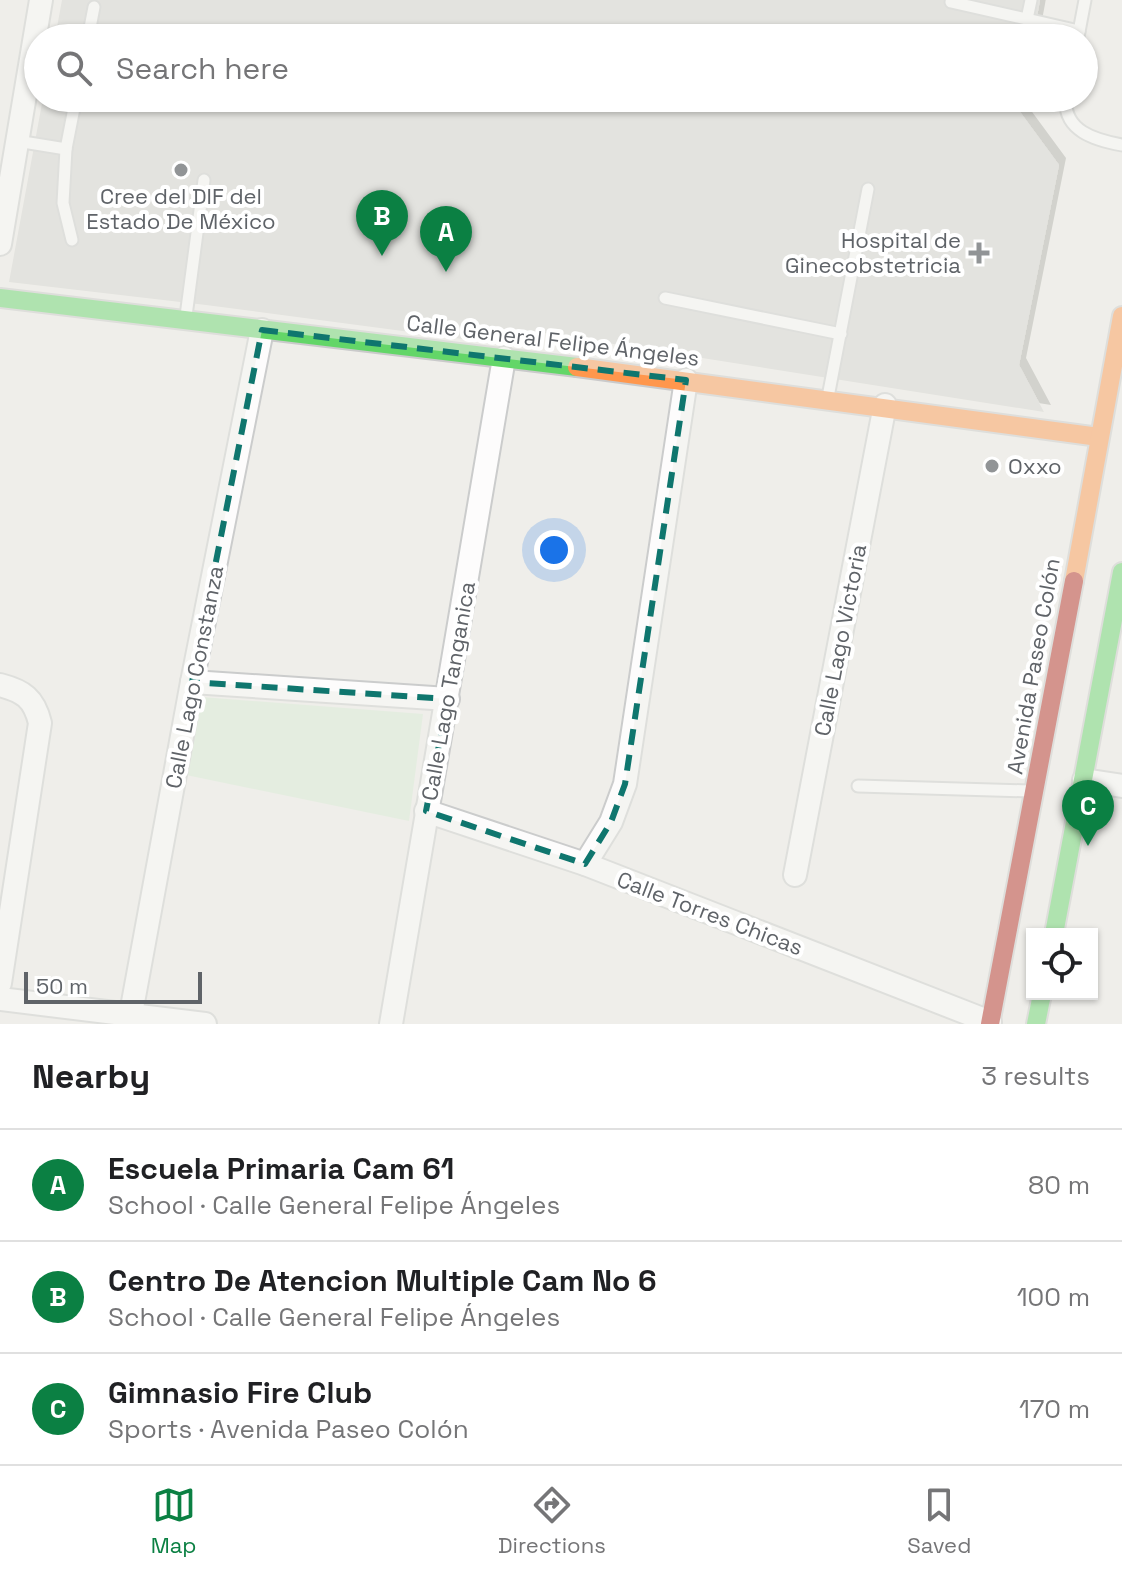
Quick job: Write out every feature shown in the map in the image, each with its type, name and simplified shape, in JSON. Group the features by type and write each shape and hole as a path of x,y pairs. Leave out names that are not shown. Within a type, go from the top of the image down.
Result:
{"main road":[{"name":"Calle General Felipe Ángeles","path":"0,298 885,405 1099,437"},
{"name":"Avenida Paseo Colón","path":"1053,928 1042,879 1035,791 1122,316"},
{"name":"Avenida Paseo Colón","path":"990,1023 1042,879 1084,780 1122,572"},
{"path":"1036,1024 1041,1000"}],"street":[{"path":"37,24 41,0"},
{"path":"0,244 24,100"},
{"name":"Calle Lago Constanza","path":"130,1019 192,682 262,330"},
{"name":"Calle Lago Tanganica","path":"391,1024 504,358"},
{"path":"585,864 611,822 625,784 686,380"},
{"name":"Calle Lago Victoria","path":"795,875 885,405"},
{"path":"192,682 448,699"},
{"path":"0,685 29,697 37,708 40,723 0,983"},
{"path":"1084,780 1122,786"},
{"name":"Calle Torres Chicas","path":"426,811 585,864 990,1023"},
{"path":"0,999 130,1019 205,1024"}],"lane":[{"path":"952,0 1044,24"},
{"path":"1027,19 1031,0"},
{"path":"1080,24 1085,0"},
{"path":"91,24 94,7"},
{"path":"72,240 63,203 66,149 73,112"},
{"path":"1067,112 1071,123 1094,138 1122,145"},
{"path":"17,141 66,149"},
{"path":"186,321 204,180"},
{"path":"828,398 868,189"},
{"path":"665,298 841,334"},
{"path":"858,786 1035,791"}],"highlighted area":[{"path":"262,330 686,380 625,784 611,822 585,864 426,811 448,699 192,682"}],"green space":[{"path":"201,697 423,714 409,821 186,775"}],"building":[{"path":"62,0 1040,0 1036,24 58,24"},
{"path":"40,112 1020,112 1059,165 1019,365 1044,412 525,330 524,347 9,282"}],"traffic: fast":[{"path":"0,298 577,367"},
{"path":"1055,928 1122,572"},
{"path":"1036,1024 1041,1000"}],"traffic: slow":[{"path":"1074,581 1122,316"},
{"path":"577,367 1099,437"}],"traffic: jam":[{"path":"990,1024 1074,581"}],"place":[{"name":"Cree del DIF del Estado De México","path":"181,170"},
{"name":"Hospital de Ginecobstetricia","path":"979,253"},
{"name":"Centro De Atencion Multiple Cam No 6","path":"382,256"},
{"name":"Escuela Primaria Cam 61","path":"446,272"},
{"name":"Oxxo","path":"992,466"},
{"name":"Gimnasio Fire Club","path":"1088,846"}]}
